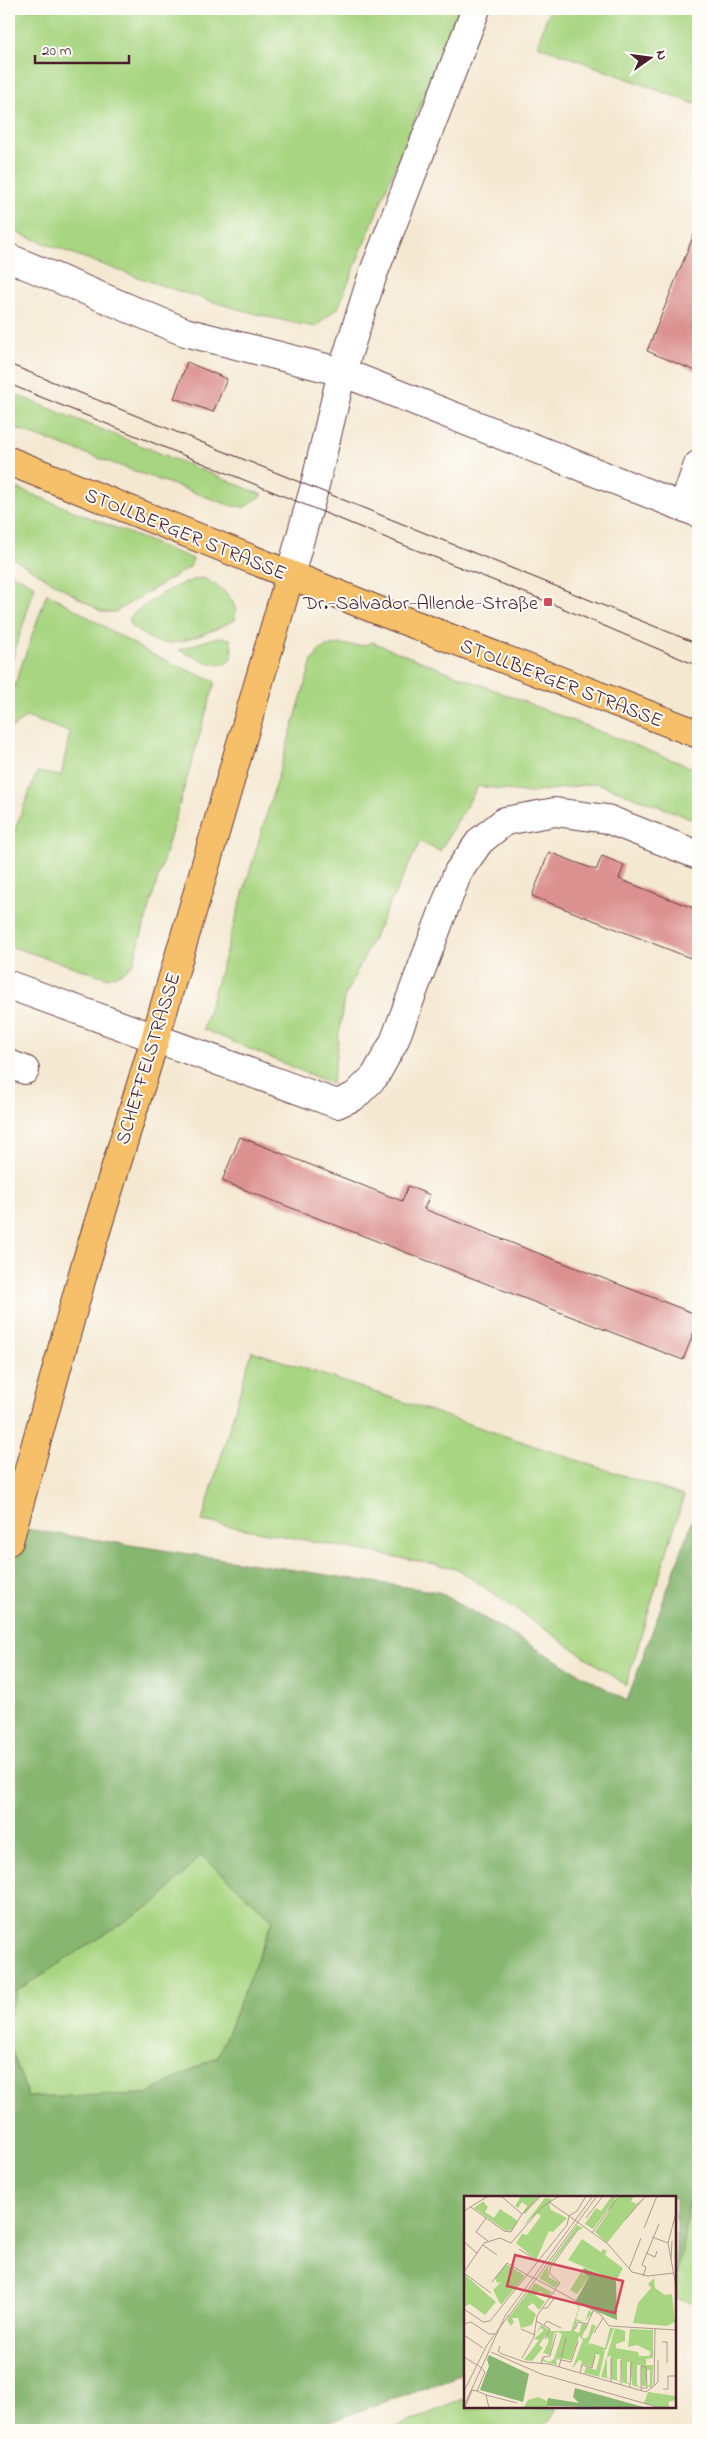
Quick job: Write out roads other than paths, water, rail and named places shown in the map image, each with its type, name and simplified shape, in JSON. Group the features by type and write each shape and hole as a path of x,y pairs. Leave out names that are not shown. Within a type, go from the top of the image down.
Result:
{"main road":[{"name":"STOLLBERGER STRASSE","path":"9,461 290,575 698,734"},
{"name":"SCHEFFELSTRASSE","path":"9,1541 84,1270 155,1039 290,575"}],"street":[{"path":"290,575 312,498 342,372 372,277 476,9"},
{"path":"9,258 185,332 342,372 691,510 698,465"},
{"path":"9,985 337,1104 355,1096 375,1076 394,1042 458,872 480,841 504,821 555,812 606,819 698,855"}],"tram line":[{"path":"9,364 698,644"},
{"path":"9,384 548,602 698,666"}],"place":[{"name":"Dr.-Salvador-Allende-Straße","path":"548,602"}]}
